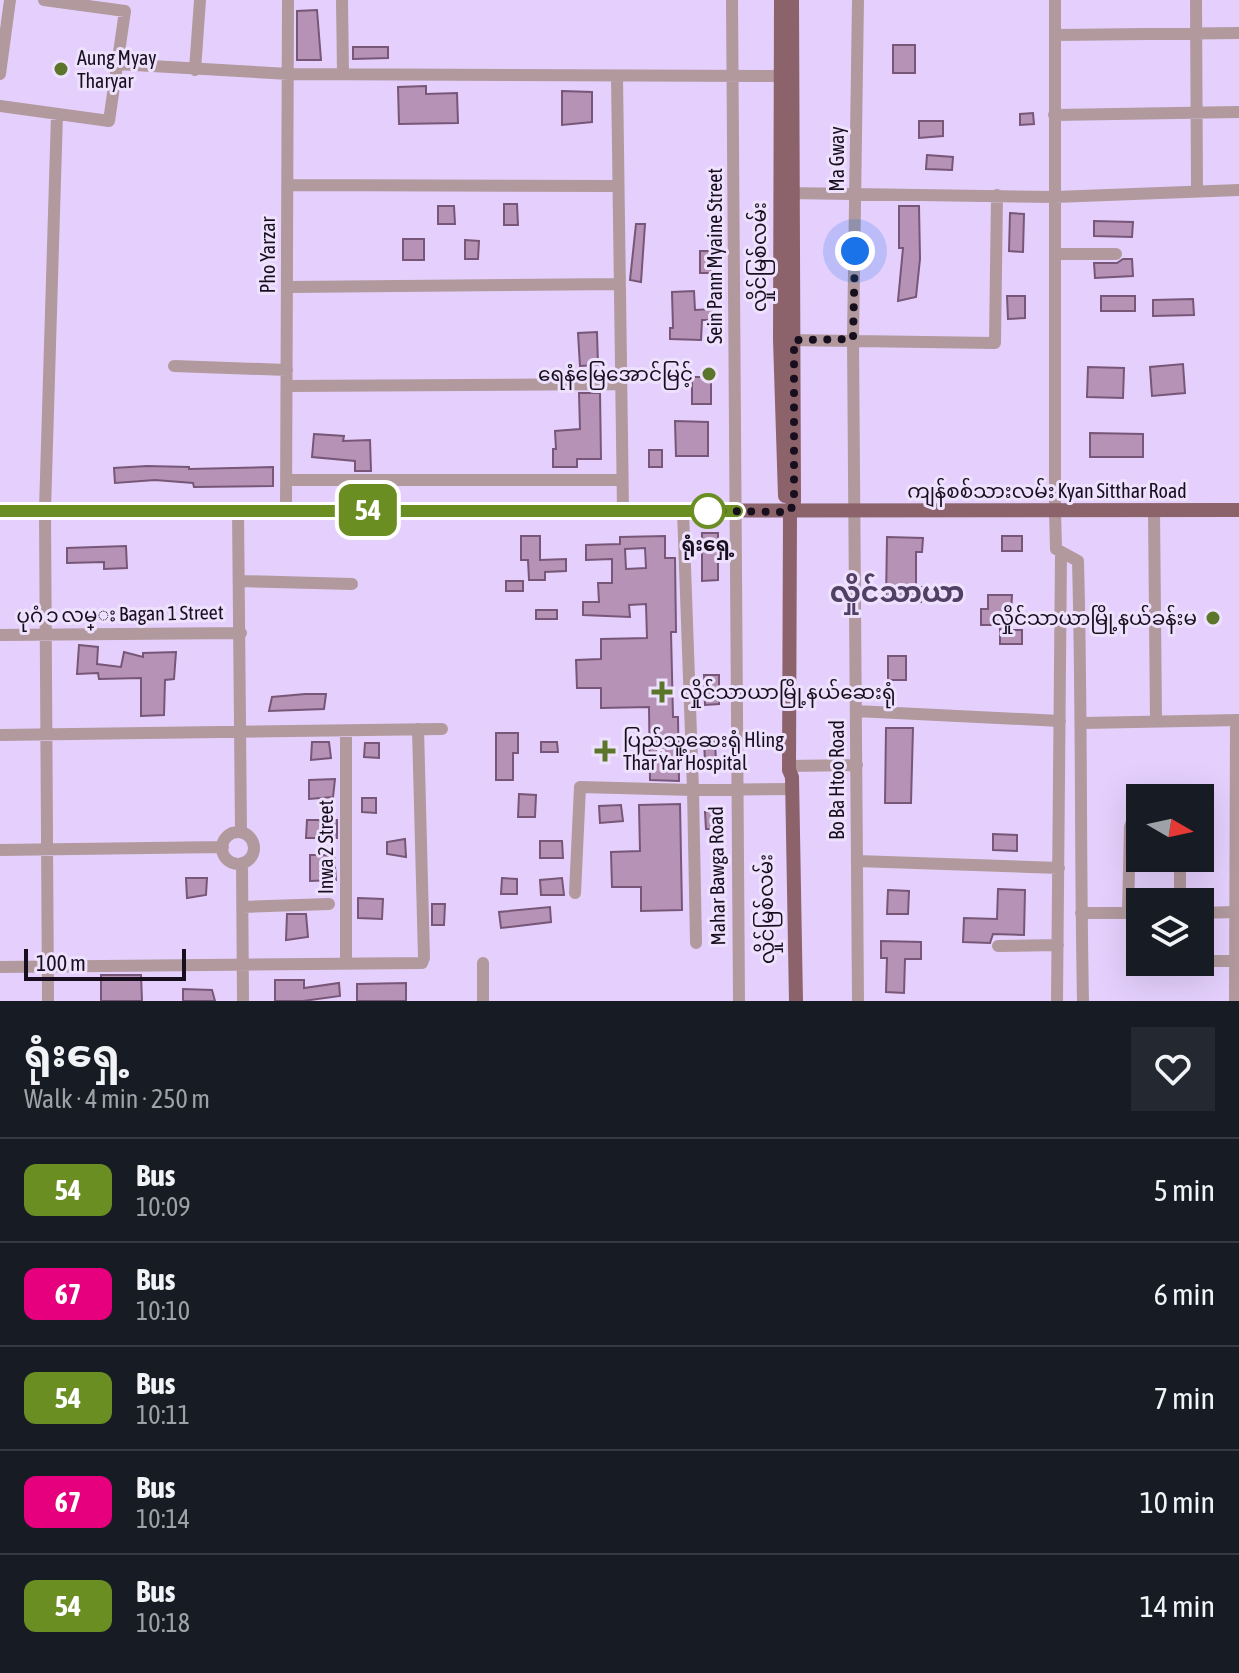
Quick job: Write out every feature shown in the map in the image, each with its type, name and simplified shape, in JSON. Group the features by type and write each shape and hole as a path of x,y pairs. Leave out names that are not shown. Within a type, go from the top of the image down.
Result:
{"main road":[{"name":"လှိုင်မြစ်လမ်း","path":"781,0 786,76"},
{"name":"လှိုင်မြစ်လမ်း","path":"792,0 786,76 785,193 794,501 790,512 789,768 784,776 788,790 796,1001"},
{"name":"ကျန်စစ်သားလမ်း Kyan Sitthar Road","path":"0,511 1239,510"},
{"name":"လှိုင်မြစ်လမ်း","path":"787,1001 788,790"}],"street":[{"path":"0,74 10,0"},
{"path":"0,106 109,121 125,11 44,0"},
{"path":"195,70 200,0"},
{"name":"Pho Yarzar","path":"286,510 288,0"},
{"path":"342,0 343,74"},
{"name":"Sein Pann Myaine Street","path":"732,0 737,511"},
{"name":"Ma Gway","path":"855,511 853,339 858,0"},
{"path":"1055,0 1056,549 1078,561 1083,723 1083,1001"},
{"path":"1196,0 1197,192"},
{"path":"1055,35 1239,33"},
{"path":"117,64 289,74 786,76"},
{"path":"617,76 623,510"},
{"path":"1054,115 1239,112"},
{"path":"48,1001 45,510 57,114"},
{"path":"288,185 618,186"},
{"path":"785,193 1055,197 1239,190"},
{"path":"787,340 995,343 997,195"},
{"path":"1055,254 1116,254"},
{"path":"288,287 619,284"},
{"path":"174,366 287,370"},
{"path":"287,386 621,384"},
{"path":"286,480 622,480"},
{"path":"238,511 241,832"},
{"path":"683,511 696,943"},
{"name":"Mahar Bawga Road","path":"737,511 739,1001"},
{"name":"Bo Ba Htoo Road","path":"855,511 858,1001"},
{"path":"1154,511 1156,721"},
{"path":"1057,1001 1061,553"},
{"path":"240,581 352,584"},
{"name":"ပုဂံ ၁ လမ္း Bagan 1 Street","path":"0,635 241,633"},
{"path":"856,711 1060,721"},
{"path":"1083,723 1238,720 1235,1001"},
{"path":"0,967 422,963 418,729"},
{"path":"0,735 442,729"},
{"name":"Inwa 2 Street","path":"346,731 346,962"},
{"path":"789,768 857,765"},
{"path":"575,893 580,787 788,790"},
{"path":"241,832 251,837 254,848 251,857 242,863 230,861 223,847 226,837 241,832"},
{"path":"0,850 223,847"},
{"path":"857,861 1059,868"},
{"path":"242,863 243,1001"},
{"path":"243,907 329,904"},
{"path":"1214,913 1235,912"},
{"path":"1081,913 1126,913"},
{"path":"998,946 1058,945"},
{"path":"1214,961 1235,961"},
{"path":"483,963 483,1001"}],"building":[{"path":"317,10 321,60 297,60 297,11"},
{"path":"893,45 915,45 915,73 893,73"},
{"path":"353,47 388,47 388,58 353,59"},
{"path":"426,86 426,94 457,93 458,123 399,124 398,87"},
{"path":"562,91 592,92 592,122 562,125"},
{"path":"1033,113 1034,124 1020,125 1020,114"},
{"path":"919,121 943,121 943,136 919,138"},
{"path":"927,155 953,157 952,170 926,169"},
{"path":"504,204 517,204 518,225 504,225"},
{"path":"438,206 454,206 455,224 438,224"},
{"path":"899,206 919,206 920,259 916,297 898,301 903,248 899,248"},
{"path":"1010,213 1024,214 1023,252 1009,251"},
{"path":"1094,221 1133,222 1132,237 1094,236"},
{"path":"636,224 645,224 641,282 630,280"},
{"path":"403,239 424,239 424,260 403,260"},
{"path":"465,240 479,241 478,259 465,259"},
{"path":"700,251 712,251 711,273 700,273"},
{"path":"1132,259 1133,276 1095,278 1094,263 1117,263"},
{"path":"694,291 695,310 712,309 713,320 702,320 701,340 670,339 670,328 673,328 672,292"},
{"path":"1007,296 1025,296 1025,318 1008,319"},
{"path":"1101,296 1135,296 1135,311 1101,311"},
{"path":"1193,299 1194,315 1153,316 1153,300"},
{"path":"597,332 598,365 580,366 578,333"},
{"path":"1183,364 1185,393 1152,396 1150,367"},
{"path":"1088,367 1124,368 1123,398 1087,397"},
{"path":"692,377 711,377 711,404 692,404"},
{"path":"579,393 600,393 601,459 577,459 577,467 553,467 555,431 580,429"},
{"path":"675,421 708,422 708,456 676,456"},
{"path":"1090,433 1143,434 1143,457 1090,457"},
{"path":"314,434 344,436 343,441 370,440 371,471 355,471 355,461 312,457"},
{"path":"649,450 662,450 662,467 649,467"},
{"path":"147,466 189,469 273,467 273,486 194,487 193,483 155,480 115,483 114,468"},
{"path":"702,533 718,533 718,580 702,581"},
{"path":"521,536 540,536 540,560 566,559 566,571 545,572 545,580 529,580 528,560 521,560"},
{"path":"665,536 665,558 675,558 676,632 671,632 673,717 678,717 679,781 650,780 649,707 601,708 601,688 577,688 576,660 601,659 601,639 647,638 646,604 629,605 630,617 583,615 583,602 599,602 598,583 612,583 612,559 586,560 586,545 620,544 620,537","holes":["645,548 646,568 626,569 625,549"]},
{"path":"1002,536 1022,536 1022,551 1002,551"},
{"path":"887,537 923,538 922,552 916,552 916,587 922,587 921,602 886,601"},
{"path":"126,546 127,568 104,569 104,562 67,563 67,548"},
{"path":"506,581 523,581 523,591 506,591"},
{"path":"988,595 1012,595 1010,630 1022,630 1022,644 1000,644 1000,625 981,625 981,609 988,609"},
{"path":"536,610 557,610 557,619 536,619"},
{"path":"79,645 98,647 97,664 121,667 124,652 143,657 143,653 176,652 174,679 165,680 164,715 141,716 141,678 99,679 98,673 77,674"},
{"path":"888,656 906,656 906,680 888,680"},
{"path":"704,675 719,675 719,704 705,705"},
{"path":"326,694 324,709 269,711 272,697"},
{"path":"886,728 913,728 911,803 885,803"},
{"path":"496,733 518,733 518,753 513,753 513,780 496,780"},
{"path":"704,741 715,741 716,762 705,762"},
{"path":"312,742 329,742 331,758 311,760"},
{"path":"541,742 557,742 558,752 541,752"},
{"path":"365,743 379,743 379,758 364,757"},
{"path":"335,779 333,797 309,799 309,780"},
{"path":"519,794 536,795 535,817 518,817"},
{"path":"362,798 376,798 376,813 362,812"},
{"path":"680,804 682,910 641,911 641,887 612,887 611,852 640,851 639,805"},
{"path":"621,805 623,821 600,823 599,806"},
{"path":"705,812 716,812 717,829 706,829"},
{"path":"307,820 337,820 337,838 306,838"},
{"path":"993,834 1017,835 1017,851 993,850"},
{"path":"405,839 406,857 387,854 387,842"},
{"path":"540,841 562,841 563,858 540,858"},
{"path":"310,855 334,855 336,880 310,881"},
{"path":"186,878 207,878 206,895 187,898"},
{"path":"502,878 517,879 517,894 501,894"},
{"path":"562,878 564,895 541,895 540,880"},
{"path":"998,889 1025,890 1024,935 993,934 990,943 963,942 964,918 997,919"},
{"path":"888,890 909,891 908,914 887,914"},
{"path":"358,898 383,899 382,919 358,918"},
{"path":"432,904 445,904 444,925 432,925"},
{"path":"550,907 551,922 501,928 499,912"},
{"path":"287,914 306,914 308,937 286,940"},
{"path":"881,941 921,942 921,959 905,959 904,993 886,992 887,958 881,958"},
{"path":"101,975 141,975 142,1001 101,1001"},
{"path":"275,980 304,980 304,988 339,983 340,996 275,1001"},
{"path":"406,983 406,1001 357,1001 357,984"},
{"path":"183,989 212,990 215,1001 183,1001"}],"bus line":[{"name":"54","path":"0,511 737,511"}],"place":[{"name":"Aung Myay Tharyar","path":"61,69"},
{"name":"ရေနံမြေအောင်မြင့်","path":"709,374"},
{"name":"ရုံးရှေ့","path":"708,511"},
{"name":"လှိုင်သာယာမြို့နယ်ခန်းမ","path":"1213,618"},
{"name":"လှိုင်သာယာမြို့နယ်ဆေးရုံ","path":"662,692"},
{"name":"ပြည်သူ့ဆေးရုံ Hling Thar Yar Hospital","path":"605,751"}],"district":[{"name":"လှိုင်သာယာ","path":"897,592"}],"route":[{"path":"708,511 790,512 794,501 794,340 853,339 855,251"}]}
